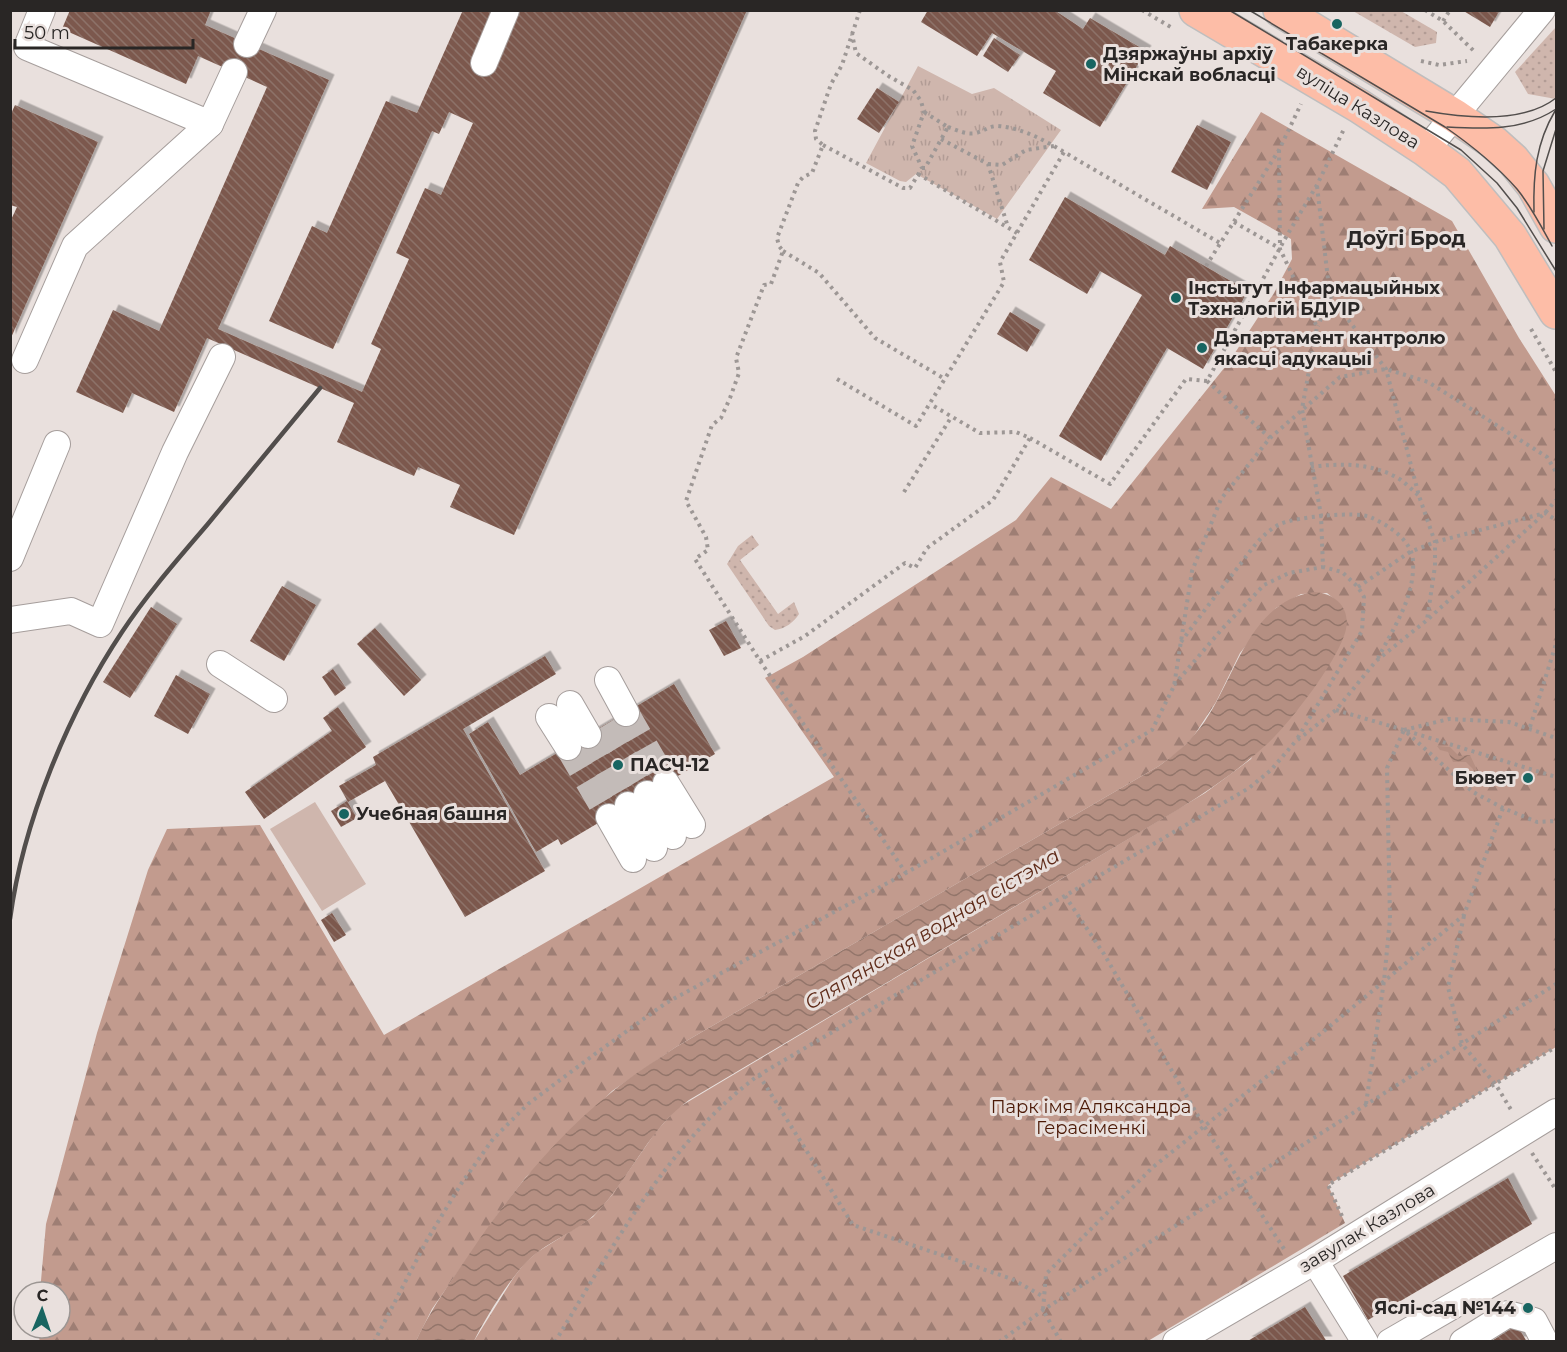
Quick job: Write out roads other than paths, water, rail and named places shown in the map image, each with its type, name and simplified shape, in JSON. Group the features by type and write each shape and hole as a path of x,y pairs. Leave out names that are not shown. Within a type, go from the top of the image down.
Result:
{"main road":[{"path":"1280,10 1455,116 1493,142 1513,160 1533,185 1557,226"},
{"name":"вуліца Казлова","path":"1188,22 1359,106 1457,173 1510,236 1543,318"}],"street":[{"path":"42,10 27,47 210,124"},
{"path":"247,44 263,10"},
{"path":"484,63 507,10"},
{"path":"1426,150 1542,10"},
{"path":"25,360 75,246 210,124 234,72"},
{"path":"10,620 71,611 100,624 175,453 222,357"},
{"path":"10,558 57,444"},
{"path":"220,664 274,699"},
{"path":"608,680 626,713"},
{"path":"559,711 578,741"},
{"path":"663,842 637,800 663,842"},
{"name":"завулак Казлова","path":"1176,1341 1526,1139 1557,1112"},
{"path":"1390,1341 1557,1246"},
{"path":"1307,1265 1365,1341"},
{"path":"1462,1341 1508,1314 1534,1321 1545,1341"}],"water":[{"name":"Сляпянская водная сістэма","path":"1315,592 1331,596 1342,606 1347,619 1344,636 1331,662 1299,708 1277,735 1246,762 1179,809 689,1100 663,1124 613,1194 595,1214 538,1252 520,1269 494,1306 474,1341 416,1341 447,1287 516,1189 571,1128 612,1092 676,1047 1159,766 1184,746 1205,721 1247,643 1260,624 1275,609 1293,598"},
{"path":"1437,746 1450,747 1459,756 1470,755 1477,770 1475,771 1466,762 1453,762 1448,752 1440,750"}],"tunnel":[{"path":"626,713 666,783"},
{"path":"605,725 647,794"},
{"path":"588,735 628,805"},
{"path":"568,747 609,817"}],"tram line":[{"path":"1229,10 1461,150 1497,183 1517,208 1556,271"},
{"path":"1249,10 1445,127 1474,148 1517,189 1552,246"},
{"path":"1426,111 1458,116 1493,117 1527,112 1556,98"},
{"path":"1447,127 1489,128 1517,125 1556,109"},
{"path":"1534,212 1537,160 1544,135 1555,111"},
{"path":"1544,229 1543,171 1556,129"}],"railway":[{"path":"10,919 16,882 37,807 66,733 102,664 152,590 320,388"}],"place":[{"name":"Табакерка","path":"1337,24"},
{"name":"Дзяржаўны архіў Мінскай вобласці","path":"1091,64"},
{"name":"Інстытут Інфармацыйных Тэхналогій БДУІР","path":"1176,298"},
{"name":"Дэпартамент кантролю якасці адукацыі","path":"1202,348"},
{"name":"ПАСЧ-12","path":"618,765"},
{"name":"Бювет","path":"1528,778"},
{"name":"Учебная башня","path":"344,814"},
{"name":"Яслі-сад №144","path":"1528,1308"}],"district":[{"name":"Доўгі Брод","path":"1406,238"}],"park label":[{"name":"Парк імя Аляксандра Герасіменкі","path":"1091,1117"}]}
